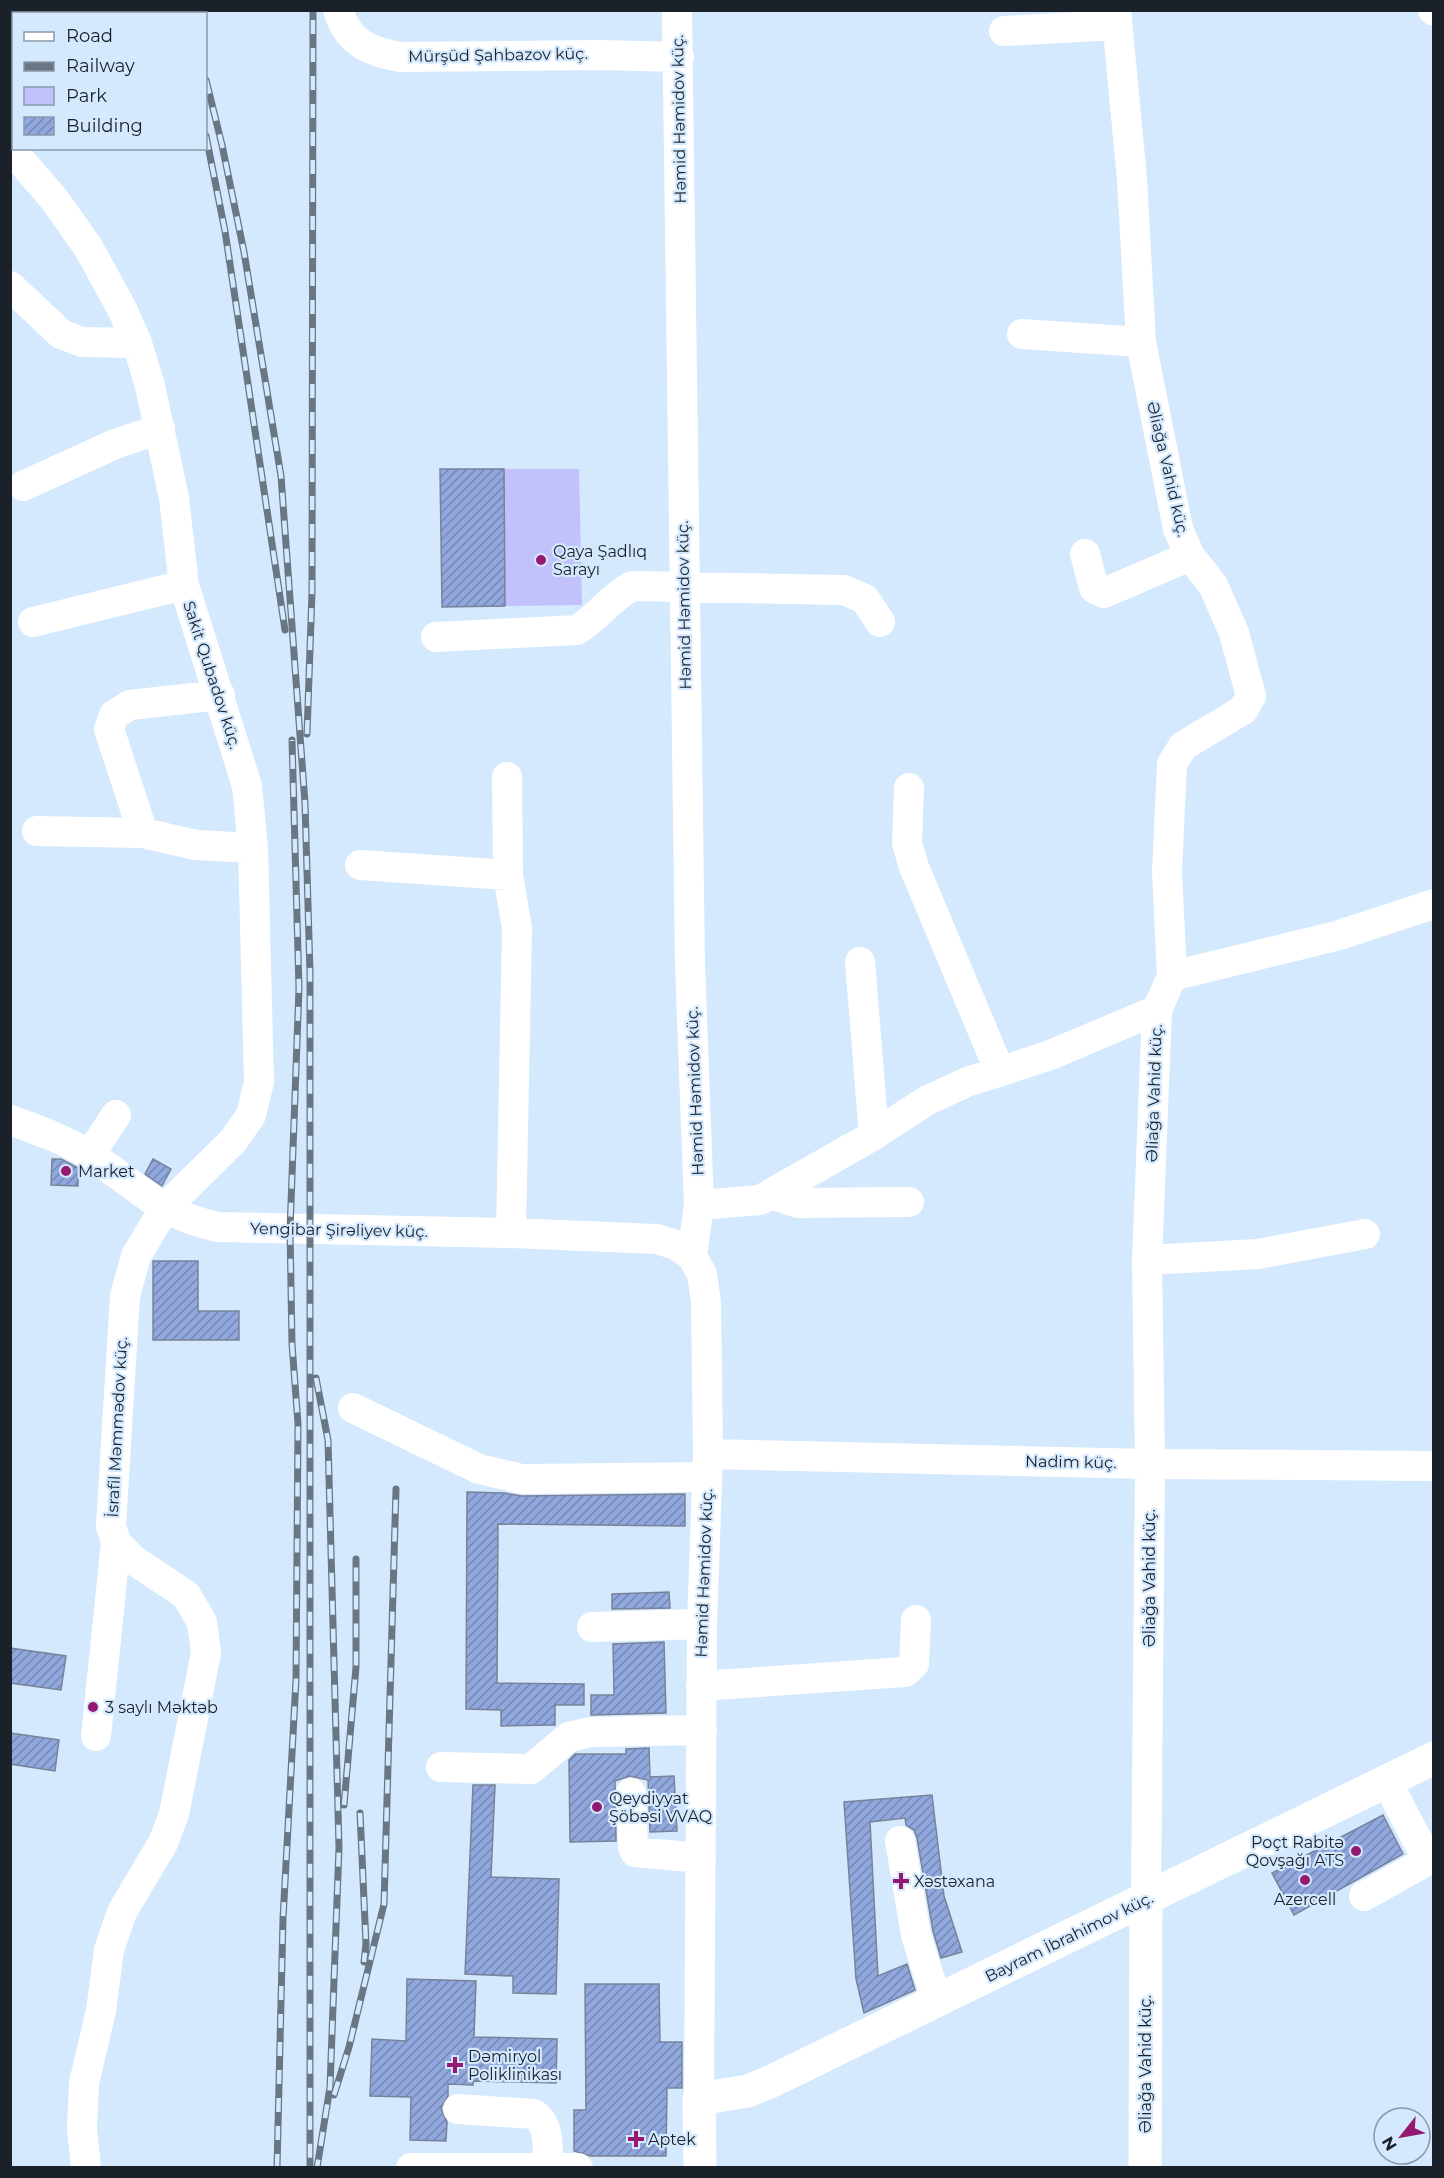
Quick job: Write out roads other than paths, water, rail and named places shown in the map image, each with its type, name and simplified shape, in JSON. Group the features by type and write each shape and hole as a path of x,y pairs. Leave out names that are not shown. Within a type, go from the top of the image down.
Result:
{"main road":[{"name":"Bayram İbrahimov küç.","path":"699,2099 748,2091 770,2082 1434,1758"},
{"name":"Əliağa Vahid küç.","path":"1145,2168 1146,1900"},
{"name":"Həmid Həmidov küç.","path":"699,2099 700,2168"}],"street":[{"name":"Mürşüd Şahbazov küç.","path":"338,10 352,38 374,52 401,57 600,54 679,57"},
{"name":"Həmid Həmidov küç.","path":"677,10 690,964 699,1205 692,1256 702,1274 706,1302 708,1465 701,1686 699,2099"},
{"path":"1004,31 1116,18"},
{"name":"Əliağa Vahid küç.","path":"1116,18 1132,179 1142,342 1178,529 1190,556 1213,585 1234,633 1251,696 1243,710 1183,746 1172,764 1167,873 1172,976 1157,1010 1147,1260 1150,1464 1146,1900"},
{"name":"Sakit Qubadov küç.","path":"10,148 54,199 88,247 122,309 137,344 160,429 174,498 184,585 247,786 253,848 259,1082 251,1115 232,1141 164,1209"},
{"path":"10,286 61,334 82,342 137,344"},
{"path":"1022,334 1142,342"},
{"path":"23,486 115,444 160,429"},
{"path":"1085,554 1094,588 1104,593 1190,556"},
{"path":"33,622 184,585"},
{"path":"436,637 577,630 595,619 615,595 632,586 844,590 865,598 880,621"},
{"path":"143,833 109,729 114,715 130,705 220,695"},
{"path":"507,777 508,875 517,928 511,1233"},
{"path":"909,788 907,843 914,867 1000,1072"},
{"path":"37,831 143,833 196,845 253,848"},
{"path":"360,865 508,875"},
{"path":"1172,976 1336,936 1434,904"},
{"path":"860,962 874,1135"},
{"path":"699,1205 746,1203 771,1194 874,1135 926,1101 1048,1056 1157,1010"},
{"path":"90,1155 116,1115"},
{"name":"Yengibar Şirəliyev küç.","path":"10,1120 57,1138 90,1155 164,1209 190,1221 218,1227 511,1233 657,1239 676,1245 692,1256"},
{"path":"771,1194 798,1203 909,1202"},
{"name":"İsrafil Məmmədov küç.","path":"96,1736 116,1542 111,1526 125,1296 136,1256 164,1209"},
{"path":"1147,1260 1258,1254 1365,1234"},
{"name":"Nadim küç.","path":"353,1408 479,1469 522,1479 708,1465 1434,1466"},
{"path":"86,2168 82,2128 84,2083 101,2011 109,1950 122,1912 163,1843 174,1814 206,1653 202,1622 186,1595 132,1559 116,1542"},
{"path":"701,1686 906,1672 914,1664 916,1620"},
{"path":"592,1627 702,1624"},
{"path":"441,1767 531,1769 569,1737 591,1732 702,1730"},
{"path":"1364,1896 1425,1862 1424,1853 1387,1782"},
{"path":"631,1793 635,1852 701,1858"},
{"path":"900,1841 916,1935 937,2002"},
{"path":"458,2109 534,2114 543,2120 546,2130 548,2167"},
{"path":"411,2168 578,2168"}],"railway":[{"path":"307,734 312,592 313,10"},
{"path":"207,84 244,252 281,476 305,803 310,973 310,2168"},
{"path":"207,141 225,231 285,630"},
{"path":"277,2168 283,1919 296,1680 298,1424 292,1344 290,1230 299,988 292,740"},
{"path":"316,1378 328,1440 339,1847 330,2087 317,2168"},
{"path":"334,2095 349,2047 384,1904 396,1489"},
{"path":"344,1805 356,1667 356,1559"},
{"path":"360,1813 366,1944 364,1962"}],"place":[{"name":"Qaya Şadlıq Sarayı","path":"541,560"},
{"name":"Market","path":"66,1171"},
{"name":"3 saylı Məktəb","path":"93,1707"},
{"name":"Qeydiyyat Şöbəsi VVAQ","path":"597,1807"},
{"name":"Poçt Rabitə Qovşağı ATS","path":"1356,1851"},
{"name":"Azercell","path":"1305,1880"},
{"name":"Xəstəxana","path":"901,1881"},
{"name":"Dəmiryol Poliklinikası","path":"455,2065"},
{"name":"Aptek","path":"636,2139"}]}
